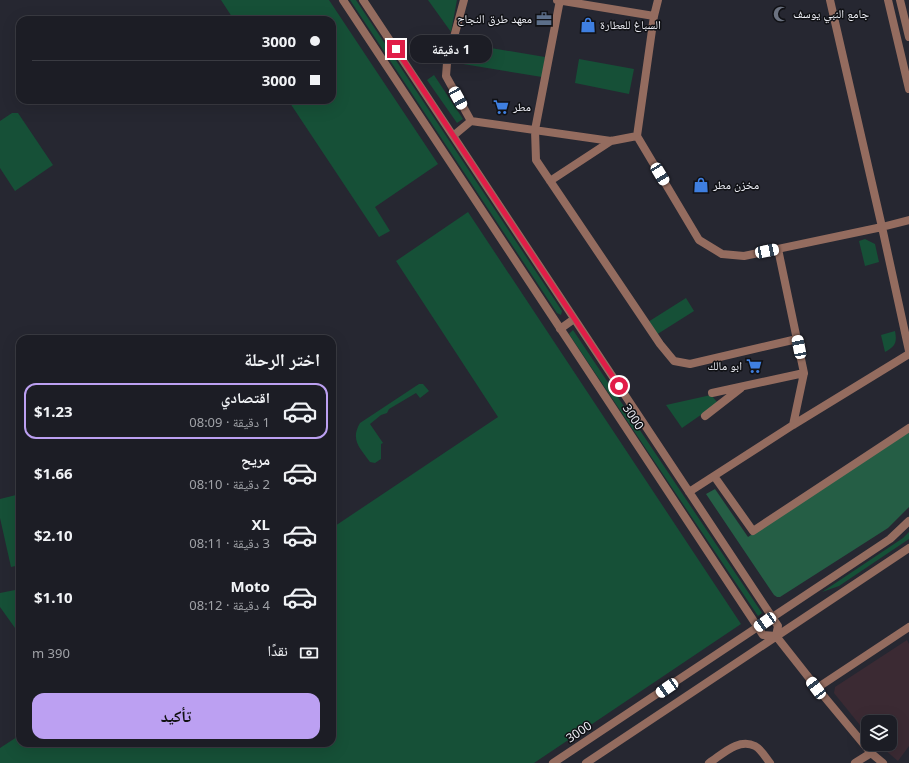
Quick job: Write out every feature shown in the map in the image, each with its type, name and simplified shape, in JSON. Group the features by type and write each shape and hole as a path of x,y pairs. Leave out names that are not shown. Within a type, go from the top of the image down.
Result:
{"street":[{"name":"3000","path":"343,0 757,627 763,635 776,636 778,626 363,0"},
{"path":"464,0 447,63 446,76 471,121"},
{"path":"557,0 654,16"},
{"path":"560,0 535,130 536,160 660,344 674,361 690,364 797,339"},
{"path":"659,0 654,16 637,136 699,240 722,254 744,256 909,220"},
{"path":"689,492 909,352 830,0"},
{"path":"888,0 909,89"},
{"path":"900,0 909,37"},
{"path":"453,136 471,121 611,141 637,136"},
{"path":"550,181 611,141"},
{"path":"778,249 804,373 793,425"},
{"path":"560,329 574,319"},
{"path":"712,393 804,373"},
{"path":"705,416 743,386"},
{"path":"714,476 753,531 909,428"},
{"name":"3000","path":"553,763 890,539 909,521"},
{"path":"586,763 909,548"},
{"path":"816,688 909,627"},
{"path":"776,636 816,688 871,753 883,763"},
{"path":"709,763 735,746 745,743 756,747 770,763"},
{"path":"855,763 871,753"}],"shaded area":[{"path":"907,640 909,644 909,746 898,761 886,751 897,751 897,715 861,715 861,726 834,693 835,687"}],"green space":[{"path":"221,0 329,0 438,164 375,207 390,231 379,237 291,104 336,104 336,16 231,16"},
{"path":"350,0 356,0 562,311 561,315 557,313"},
{"path":"428,0 457,0 451,32"},
{"path":"467,44 545,57 542,77 463,64"},
{"path":"579,59 634,69 629,94 575,83"},
{"path":"434,75 463,119 457,123 427,80"},
{"path":"12,113 18,113 53,165 15,191 0,168 0,121"},
{"path":"468,212 741,624 534,763 0,763 0,748 16,738 16,747 336,747 336,525 498,417 396,261"},
{"path":"865,239 875,244 879,262 865,266 859,241"},
{"path":"686,298 694,311 656,335 648,322"},
{"path":"573,330 762,613 758,616 569,334"},
{"path":"895,331 896,338 894,346 885,352 881,335"},
{"path":"419,384 423,384 429,391 420,398 416,393 389,409 387,413 381,415 370,424 383,443 381,444 381,459 375,463 370,462 360,448 356,439 357,429 360,423"},
{"path":"711,395 718,403 682,428 666,405"},
{"path":"909,431 909,507 888,528 780,597 774,595 706,494 715,489 748,537"},
{"path":"16,495 16,566 11,567 0,518 0,499"},
{"path":"909,532 909,539 839,586 822,592 903,538"},
{"path":"16,590 16,629 0,607 0,593"}],"place":[{"name":"جامع النبي يوسف","path":"781,14"},
{"name":"معهد طرق النجاح","path":"544,19"},
{"name":"السباغ للعطارة","path":"588,25"},
{"name":"مطر","path":"501,107"},
{"name":"مخزن مطر","path":"701,185"},
{"name":"ابو مالك","path":"754,366"}],"route":[{"path":"396,49 619,386"}]}
